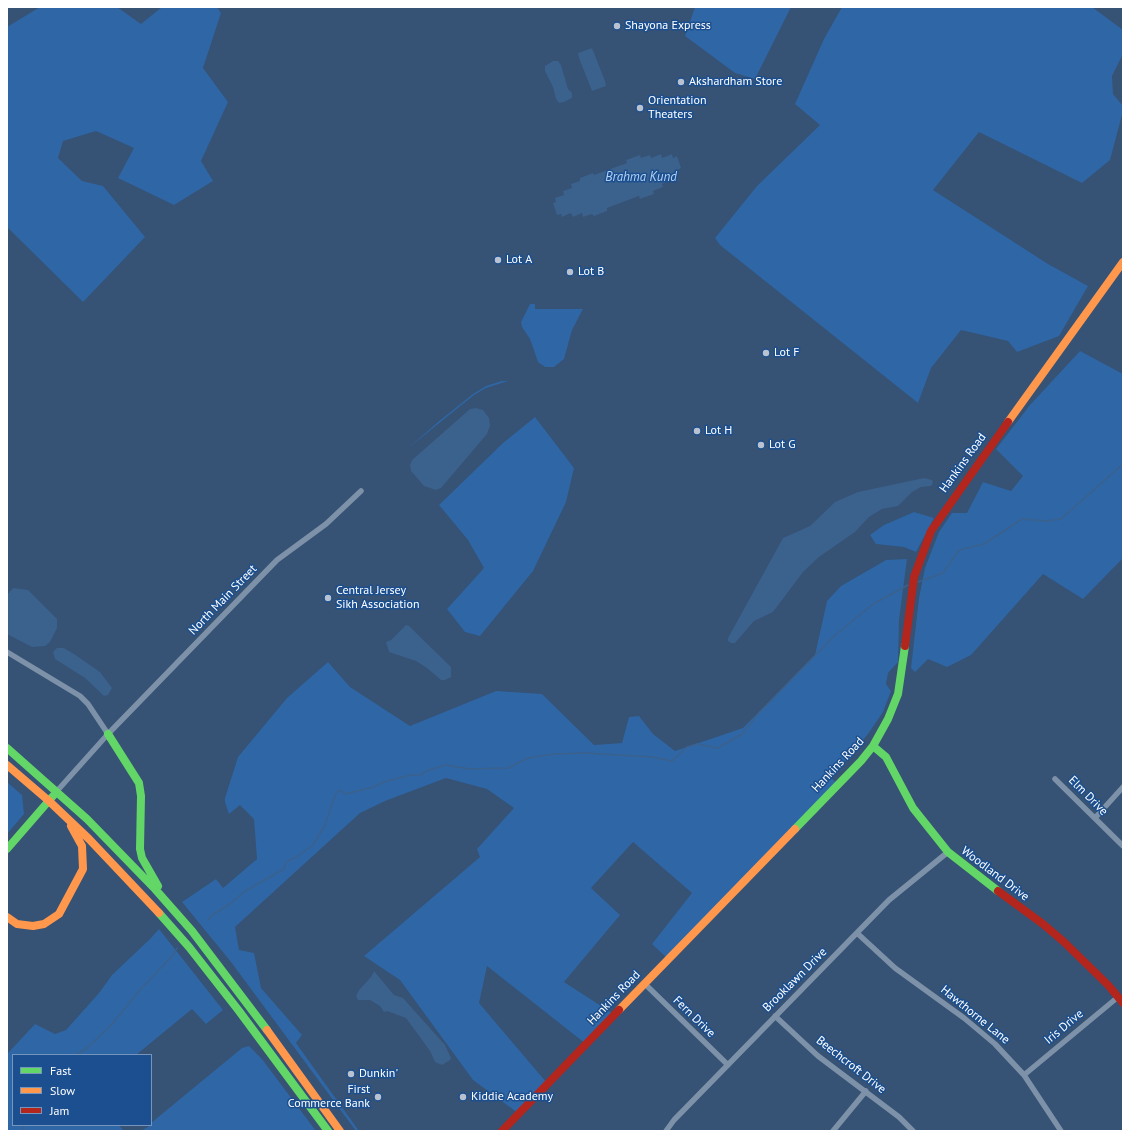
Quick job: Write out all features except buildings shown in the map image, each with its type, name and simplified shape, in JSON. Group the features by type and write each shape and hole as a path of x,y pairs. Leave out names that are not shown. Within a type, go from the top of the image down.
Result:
{"main road":[{"name":"Hankins Road","path":"502,1131 873,746 888,719 898,694 914,577 931,531 947,505 1123,262"},
{"path":"108,734 139,783 141,796 141,854 154,880 173,909"},
{"name":"Woodland Drive","path":"873,746 886,757 913,808 948,852 975,875 1043,924 1064,942 1120,1000"},
{"path":"7,748 58,791 117,849 173,909 241,994 340,1131"},
{"path":"7,765 49,801 134,885 189,947 239,1011 328,1131"},
{"path":"7,849 58,791"},
{"path":"7,918 17,924 25,926 44,924 59,914 66,903 82,869 83,858 82,846 66,818"}],"street":[{"name":"North Main Street","path":"58,791 108,734 276,560 326,524 361,491"},
{"path":"7,652 80,696 88,704 108,734"},
{"name":"Elm Drive","path":"1056,779 1123,846"},
{"path":"1095,818 1123,787"},
{"name":"Brooklawn Drive","path":"666,1131 674,1120 775,1016 902,888 948,852"},
{"name":"Hawthorne Lane","path":"857,933 895,968 980,1030 1009,1058 1024,1075 1061,1131"},
{"name":"Fern Drive","path":"645,984 728,1065"},
{"name":"Iris Drive","path":"1024,1075 1120,1000"},
{"name":"Beechcroft Drive","path":"775,1016 818,1056 905,1121 913,1131"},
{"path":"833,1131 866,1091"}],"shaded area":[{"path":"40,7 117,7 141,24 162,7 217,7 221,13 203,68 228,102 201,161 213,181 174,205 118,178 134,148 96,131 63,141 58,158 82,181 103,186 145,237 83,302 7,227 7,27"},
{"path":"695,7 791,7 755,79 735,73 685,36"},
{"path":"842,7 1092,7 1123,30 1123,54 1112,76 1113,94 1123,106 1123,111 1110,160 1082,183 979,132 933,190 1048,264 1088,286 1059,336 1017,352 1008,341 961,330 931,368 918,403 720,245 715,238 757,186 820,125 795,104 824,39"},
{"path":"530,304 535,304 535,309 583,309 572,330 564,359 554,367 545,367 538,362 530,339 522,327 521,322"},
{"path":"1080,351 1123,374 1123,558 1083,599 1043,574 971,655 947,667 928,659 915,672 911,668 919,598 925,568 939,532 952,513 967,513 983,482 1011,491 1023,476 996,449 1030,405"},
{"path":"502,381 508,381 486,388 474,395 407,449 473,394 486,386"},
{"path":"535,417 574,468 566,502 533,571 480,636 465,632 447,609 484,568 468,540 439,505 503,443"},
{"path":"914,512 934,518 916,552 904,547 876,544 870,535 884,525"},
{"path":"907,559 899,620 898,662 888,673 886,684 891,691 883,712 868,734 831,778 838,784 669,960 652,944 692,893 633,842 591,888 620,915 564,982 615,1015 586,1044 487,966 479,1003 547,1083 518,1113 473,1080 400,980 364,956 480,857 477,849 514,808 487,789 446,778 385,801 360,813 235,927 239,950 254,953 261,988 302,1035 296,1043 359,1131 356,1131 231,962 182,902 216,879 223,888 257,859 254,819 240,805 229,814 225,802 238,757 287,698 328,662 350,687 410,726 496,691 542,694 594,745 622,743 629,717 639,716 653,734 675,751 743,728 815,655 827,601 841,586 886,560"},
{"path":"7,782 22,795 24,814 7,834"},
{"path":"159,929 223,1010 206,1024 192,1009 137,1054 12,1054 12,1126 120,1126 124,1131 7,1131 7,1054 35,1024 55,1034 66,1030 99,993 112,975"},
{"path":"249,1046 262,1059 316,1131 141,1131 152,1126 152,1122 242,1048"}],"water":[{"path":"592,48 606,86 592,91 578,53"},
{"path":"553,61 558,61 561,65 568,89 572,93 572,98 564,102 559,103 556,99 553,87 545,71 545,66"},
{"name":"Brahma Kund","path":"661,154 662,158 672,154 673,158 677,156 681,168 678,170 679,173 670,177 671,180 662,184 663,187 653,191 654,194 640,199 639,196 607,208 607,211 594,216 592,214 583,217 582,213 573,217 571,213 562,217 561,214 557,215 553,203 556,202 555,198 564,195 563,191 572,188 571,184 580,181 580,178 593,173 594,175 627,163 626,160 640,155 641,158 650,155 651,158"},
{"path":"476,408 483,410 489,418 490,426 487,434 441,488 436,490 424,486 411,471 410,465 412,460 470,409"},
{"path":"924,478 932,480 933,483 931,486 921,487 912,492 898,506 882,509 869,517 855,532 819,557 803,572 773,612 754,621 735,643 728,641 728,638 783,538 810,526 835,502 858,492"},
{"path":"13,588 28,590 57,619 57,628 50,642 45,646 32,647 7,634 7,595"},
{"path":"406,625 409,626 451,667 451,677 441,680 416,661 389,652 386,642 391,640"},
{"path":"57,648 64,648 100,672 112,688 108,695 104,696 85,678 55,659 53,652"},
{"path":"374,971 394,995 403,998 445,1045 451,1058 450,1060 442,1065 435,1062 430,1051 406,1018 387,1011 384,1012 380,1006 370,1000 358,1000 356,996 359,990 371,977"}],"waterway":[{"path":"918,582 943,573 959,550 984,544 1022,519 1046,521 1061,519 1123,464"},
{"path":"208,920 212,915 230,904 245,891 284,869 286,862 313,845 325,825 336,793 340,790 345,794 374,787 383,782 411,775 420,775 429,770 445,765 470,769 508,768 528,758 554,754 585,753 652,757 672,761 687,747 697,744 718,748 742,734 758,714 833,637 873,604 908,585"},
{"path":"78,1054 87,1048 112,1024 140,990 173,955 177,948"},
{"path":"23,1131 24,1126"}],"traffic: fast":[{"path":"795,829 861,761 873,746 888,719 898,694 905,646"},
{"path":"108,734 139,783 141,796 140,849 142,858 158,886"},
{"path":"873,746 886,757 913,808 948,852 998,891"},
{"path":"7,748 87,819 155,889 192,931 267,1030"},
{"path":"7,849 53,796"},
{"path":"159,913 189,947 239,1011 328,1131"}],"traffic: slow":[{"path":"1008,422 1123,262"},
{"path":"7,765 49,801 89,839 159,913"},
{"path":"7,917 17,924 33,926 44,924 59,914 83,869 82,846 71,826"},
{"path":"619,1010 795,829"},
{"path":"267,1030 340,1131"}],"traffic: jam":[{"path":"905,646 914,577 931,531 1008,422"},
{"path":"998,891 1043,924 1064,942 1108,985 1123,1003"},
{"path":"502,1131 619,1010"}],"place":[{"name":"Shayona Express","path":"617,26"},
{"name":"Akshardham Store","path":"681,82"},
{"name":"Orientation Theaters","path":"640,108"},
{"name":"Lot A","path":"498,260"},
{"name":"Lot B","path":"570,272"},
{"name":"Lot F","path":"766,353"},
{"name":"Lot H","path":"697,431"},
{"name":"Lot G","path":"761,445"},
{"name":"Central Jersey Sikh Association","path":"328,598"},
{"name":"Dunkin'","path":"351,1074"},
{"name":"First Commerce Bank","path":"378,1097"},
{"name":"Kiddie Academy","path":"463,1097"}]}
